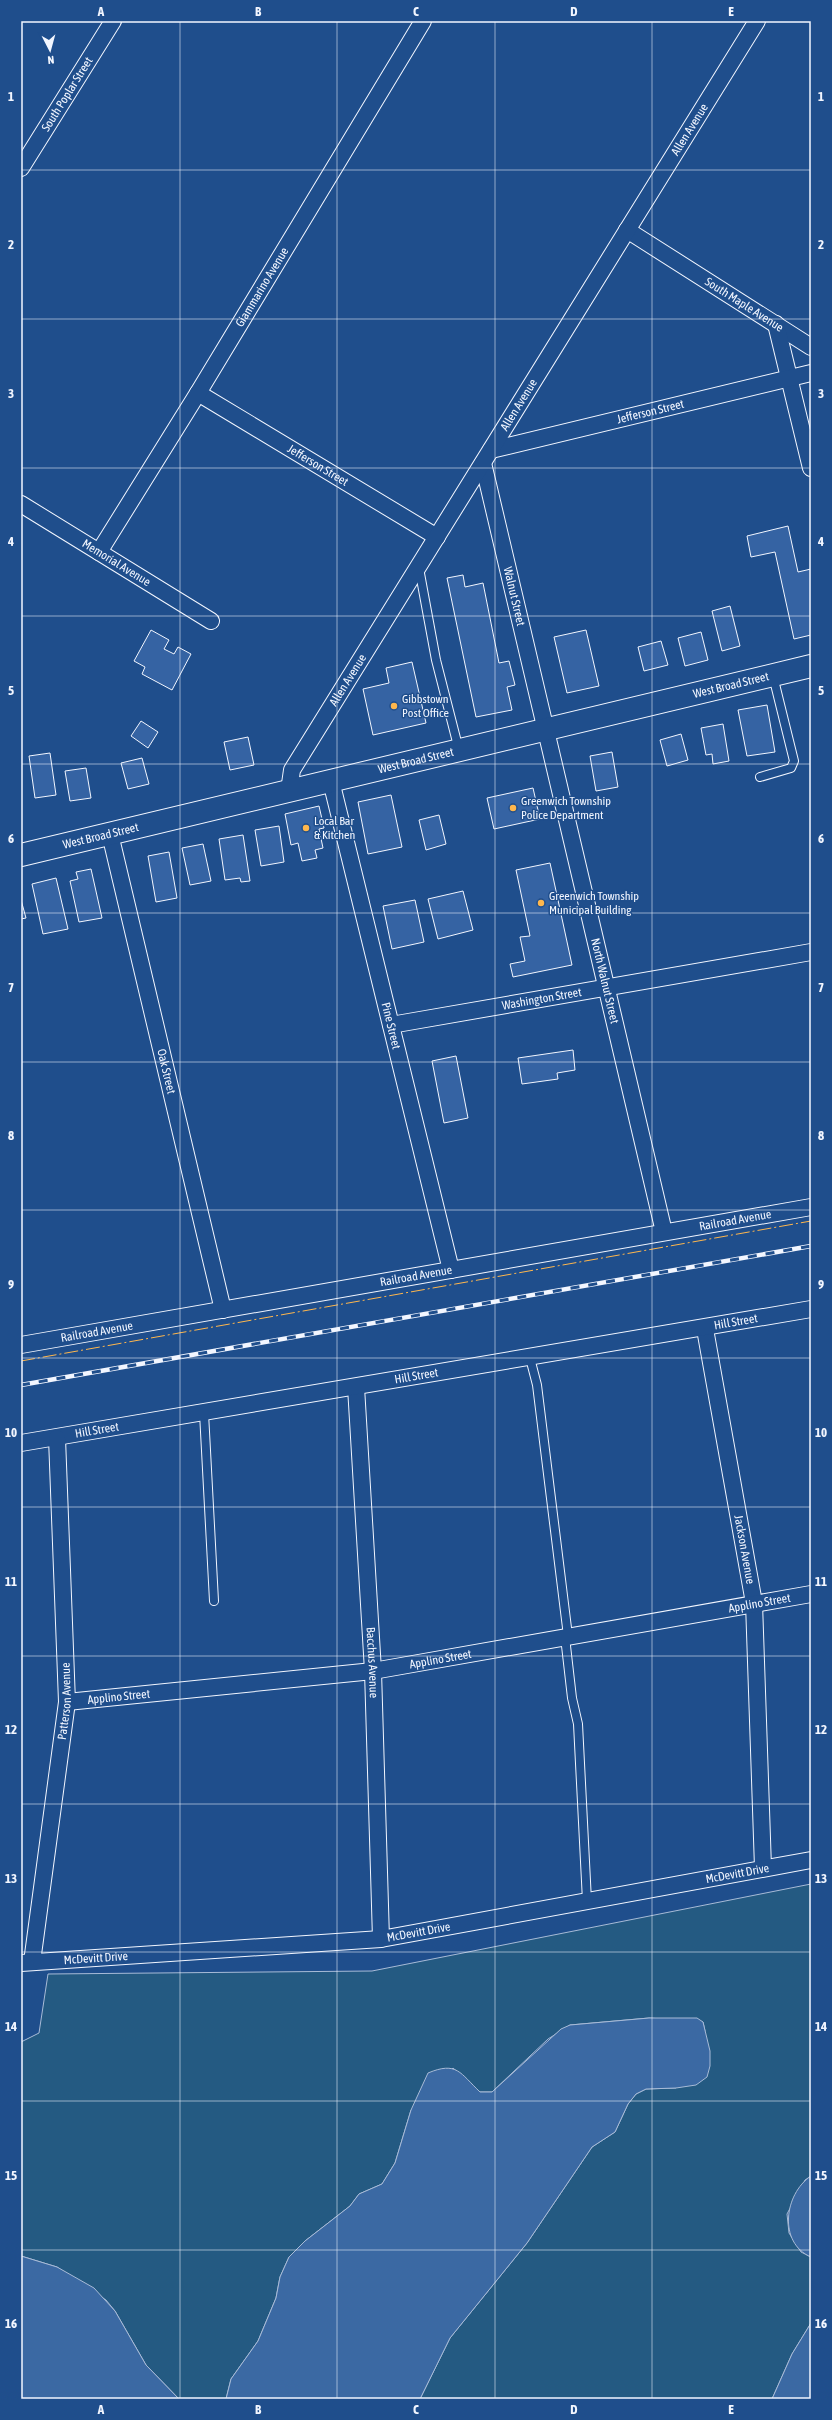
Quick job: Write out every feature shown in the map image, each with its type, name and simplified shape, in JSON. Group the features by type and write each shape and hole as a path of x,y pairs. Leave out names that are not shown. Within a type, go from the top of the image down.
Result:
{"main road":[{"name":"West Broad Street","path":"21,855 811,666"}],"street":[{"name":"South Poplar Street","path":"21,168 113,21"},
{"name":"Giammarino Avenue","path":"99,552 198,394 423,21"},
{"name":"Allen Avenue","path":"289,791 292,770 757,21"},
{"name":"South Maple Avenue","path":"627,230 776,324 811,468"},
{"path":"776,324 811,347"},
{"name":"Jefferson Street","path":"487,457 811,373"},
{"name":"Jefferson Street","path":"198,394 437,537"},
{"name":"Walnut Street","path":"487,457 546,730"},
{"name":"Memorial Avenue","path":"21,504 211,621"},
{"name":"North Walnut Street","path":"546,730 664,1232"},
{"name":"Pine Street","path":"330,781 451,1270"},
{"name":"Oak Street","path":"110,834 223,1310"},
{"name":"Washington Street","path":"391,1025 811,952"},
{"name":"Railroad Avenue","path":"21,1345 811,1207"},
{"name":"Hill Street","path":"21,1443 530,1358 811,1309"},
{"name":"Jackson Avenue","path":"705,1328 754,1603 763,1868"},
{"name":"Bacchus Avenue","path":"356,1387 373,1671 381,1939"},
{"name":"Patterson Avenue","path":"26,1963 67,1702 58,1438"},
{"name":"Applino Street","path":"67,1702 373,1671 811,1594"},
{"name":"McDevitt Drive","path":"26,1963 381,1939 811,1860"}],"lane":[{"path":"419,566 436,660 459,751"},
{"path":"760,778 791,768 794,761 773,675"},
{"path":"530,1358 537,1386 567,1637 572,1698 578,1724 587,1901"},
{"path":"204,1413 214,1601"}],"shaded area":[{"path":"811,1884 811,2176 805,2180 787,2214 789,2233 801,2252 811,2257 811,2323 792,2354 772,2399 420,2399 450,2338 527,2243 592,2147 615,2132 628,2104 636,2094 646,2089 676,2088 705,2031 703,2022 649,2018 570,2025 548,2039 492,2092 480,2092 453,2068 411,2110 395,2163 382,2184 359,2194 350,2206 305,2241 289,2257 280,2277 276,2298 258,2341 231,2379 226,2399 179,2399 146,2365 115,2311 106,2300 57,2267 21,2256 21,2042 39,2033 48,1974 372,1971"},
{"path":"649,2018 697,2018 703,2022 710,2051 710,2066 707,2077 696,2085 676,2088 646,2089 636,2094 628,2104 615,2132 592,2147 527,2243 450,2338 420,2399 226,2399 231,2379 258,2341 276,2298 280,2277 289,2257 305,2241 350,2206 359,2194 382,2184 395,2163 411,2110 428,2073 446,2068 452,2069 462,2074 480,2092 492,2092 561,2029 570,2025"},
{"path":"811,2176 811,2257 800,2250 793,2241 789,2230 788,2218 790,2206 795,2194 802,2184"},
{"path":"21,2256 57,2267 94,2288 115,2311 146,2365 179,2399 21,2399"},
{"path":"811,2323 811,2399 772,2399 792,2354"}],"building":[{"path":"788,526 798,572 811,569 811,635 794,639 775,552 751,557 747,536"},
{"path":"463,575 465,587 483,583 499,663 509,661 515,685 507,687 512,710 476,717 447,578"},
{"path":"730,606 740,646 722,651 712,611"},
{"path":"151,630 169,640 164,649 174,654 178,647 191,654 172,690 142,674 145,667 134,661"},
{"path":"586,630 599,686 567,693 554,637"},
{"path":"701,632 708,660 685,666 678,638"},
{"path":"661,641 668,665 644,671 638,647"},
{"name":"Gibbstown Post Office","path":"412,662 426,723 373,735 363,689 389,683 386,668"},
{"path":"767,705 775,752 747,756 738,710"},
{"path":"141,721 158,732 148,748 131,736"},
{"path":"723,724 729,761 713,764 712,754 706,755 701,728"},
{"path":"681,734 688,760 667,766 660,740"},
{"path":"248,737 254,765 230,770 224,742"},
{"path":"612,752 618,787 596,791 590,756"},
{"path":"50,753 56,795 35,798 29,756"},
{"path":"142,758 149,784 128,789 121,763"},
{"path":"86,768 91,798 70,801 65,771"},
{"name":"Greenwich Township Police Department","path":"533,788 540,819 494,829 487,798"},
{"path":"391,795 402,847 368,854 358,802"},
{"path":"319,806 324,828 319,829 323,848 315,850 317,858 302,861 298,843 291,845 285,814"},
{"path":"439,815 446,844 426,850 419,820"},
{"path":"279,826 284,862 261,866 255,830"},
{"path":"243,835 250,881 241,882 240,878 225,880 219,839"},
{"path":"203,844 211,881 190,885 182,848"},
{"path":"169,852 177,898 156,902 148,856"},
{"name":"Greenwich Township Municipal Building","path":"550,863 572,965 513,977 510,964 525,961 520,937 530,936 516,870"},
{"path":"91,869 102,918 79,922 70,881 78,879 76,872"},
{"path":"56,878 68,929 43,934 32,884"},
{"path":"463,891 473,930 438,939 428,899"},
{"path":"21,900 26,918 21,919"},
{"path":"415,900 424,942 392,949 383,906"},
{"path":"573,1050 575,1070 557,1073 558,1079 522,1084 518,1058"},
{"path":"456,1056 468,1118 444,1123 432,1061"}],"railway":[{"path":"21,1385 811,1246"}],"power":[{"path":"21,1361 811,1221"}],"place":[{"name":"Gibbstown Post Office","path":"394,706"},
{"name":"Greenwich Township Police Department","path":"513,808"},
{"name":"Local Bar & Kitchen","path":"306,828"},
{"name":"Greenwich Township Municipal Building","path":"541,903"}]}
